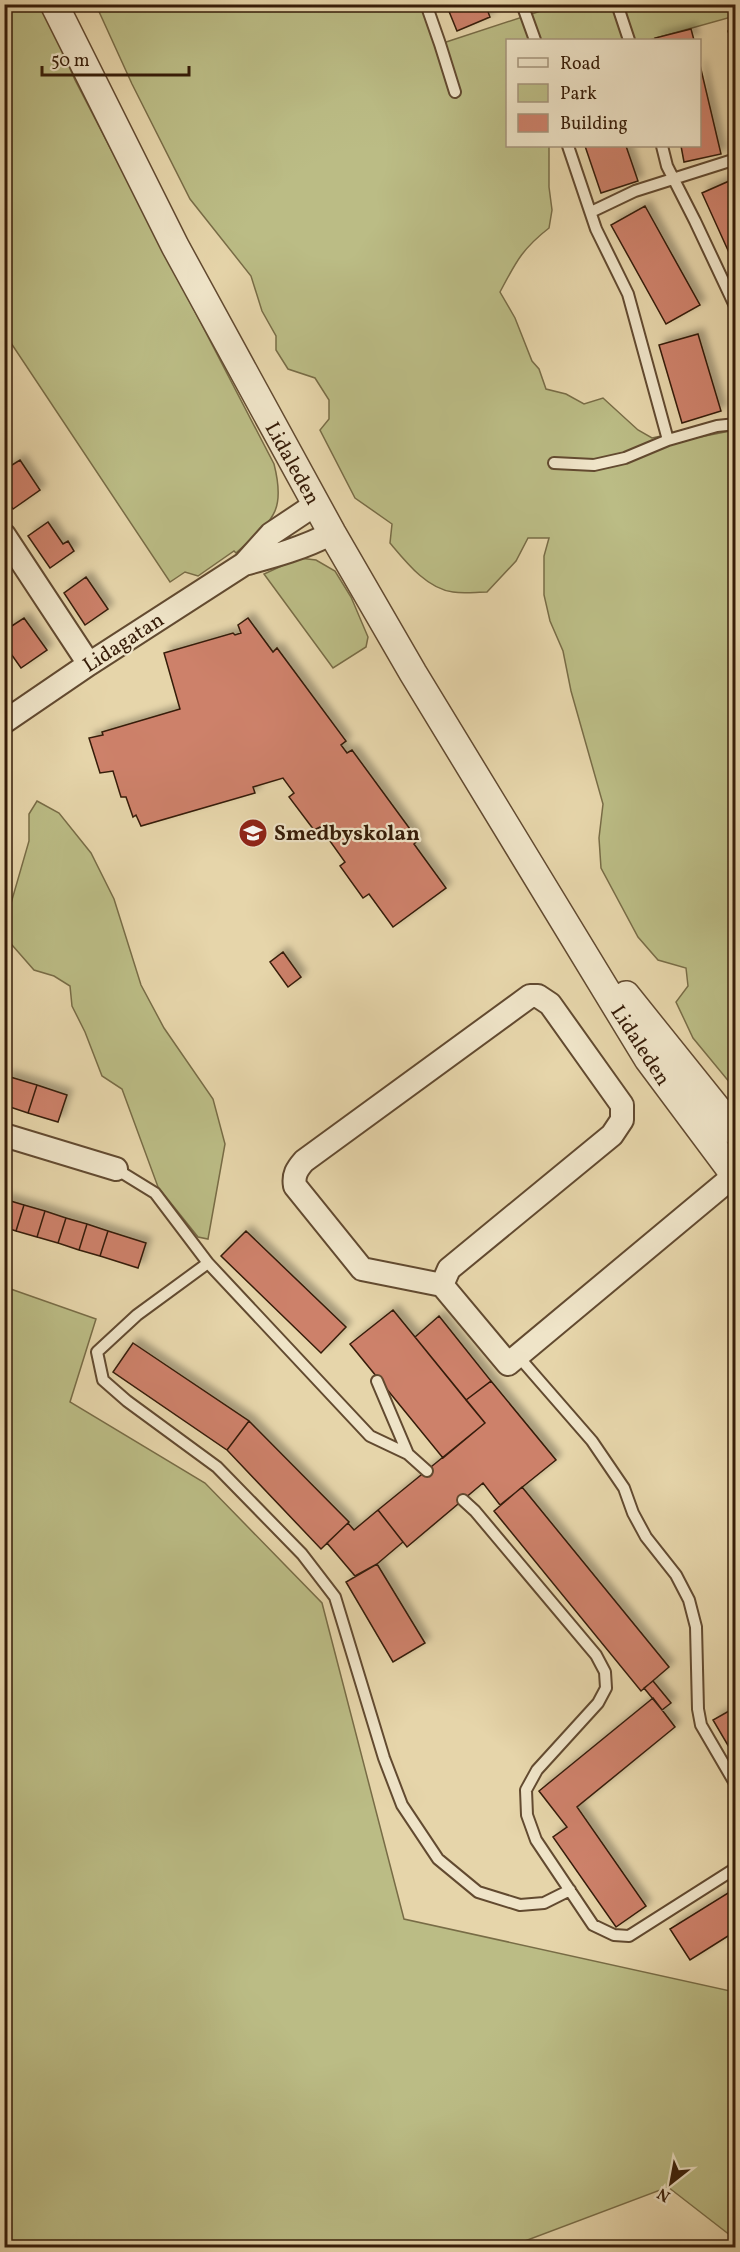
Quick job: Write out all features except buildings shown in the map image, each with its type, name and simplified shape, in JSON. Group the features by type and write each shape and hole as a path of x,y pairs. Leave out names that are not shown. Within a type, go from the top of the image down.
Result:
{"street":[{"name":"Lidaleden","path":"54,4 174,246 332,533 441,721 648,1059 735,1176"},
{"name":"Lidagatan","path":"4,722 244,564 271,534 316,504"},
{"name":"Lidagatan","path":"244,564 282,554 332,533"},
{"path":"4,535 89,664"},
{"name":"Lidaleden","path":"556,908 735,1132"},
{"path":"442,1285 449,1269 612,1135 622,1120 622,1106 550,1004 538,996 530,996 297,1168 294,1178 295,1186 362,1269 442,1285 508,1364 735,1176"},
{"path":"4,1135 116,1169"}],"lane":[{"path":"426,4 454,92"},
{"path":"522,4 536,39"},
{"path":"617,4 629,39"},
{"path":"568,147 596,229 628,294 668,440"},
{"path":"662,147 667,166 713,257 735,308"},
{"path":"591,213 635,191 735,159"},
{"path":"554,463 594,465 625,458 668,440 717,426 735,424"},
{"path":"116,1169 155,1192 208,1263 370,1436 408,1454 427,1471"},
{"path":"208,1263 136,1315 97,1352 103,1380 127,1401 217,1467 302,1554 335,1598 384,1758 402,1805 438,1859 478,1892 520,1905 544,1902 570,1890"},
{"path":"518,1356 592,1441 624,1488 633,1513 646,1537 676,1575 685,1591 696,1626 698,1709 701,1725 735,1785"},
{"path":"377,1382 408,1454"},
{"path":"463,1500 475,1511 596,1655 605,1672 606,1688 598,1703 537,1770 526,1790 527,1815 536,1840 593,1925 614,1935 629,1936 735,1868"}],"green space":[{"path":"4,5 42,5 75,80 274,464 278,495 273,516 236,553 234,551 198,576 185,572 170,582 5,334"},
{"path":"96,5 423,5 440,44 559,5 735,5 735,16 653,39 506,39 506,147 549,147 549,187 552,210 549,228 520,257 500,292 515,318 546,389 566,394 584,404 603,398 638,430 652,438 680,432 700,437 735,430 735,1089 693,1038 676,1002 688,986 686,968 658,960 638,937 601,868 599,838 603,804 571,691 563,651 550,621 544,595 544,556 549,538 528,538 516,561 487,592 457,593 443,590 434,586 410,566 390,543 392,524 355,498 320,430 329,419 329,400 315,378 288,369 276,350 276,336 262,311 251,276 190,199 132,84"},
{"path":"299,558 316,560 335,571 351,597 368,637 366,647 333,668 264,574"},
{"path":"37,801 59,813 91,853 114,899 141,985 164,1028 213,1099 225,1144 208,1239 198,1237 158,1187 122,1089 102,1076 72,1006 70,986 54,976 34,970 5,937 5,924 29,841 29,814"},
{"path":"5,1287 96,1319 70,1402 205,1483 322,1603 404,1919 735,1992 735,2239 668,2187 509,2247 5,2247"}],"place":[{"name":"Smedbyskolan","path":"253,833"}]}
